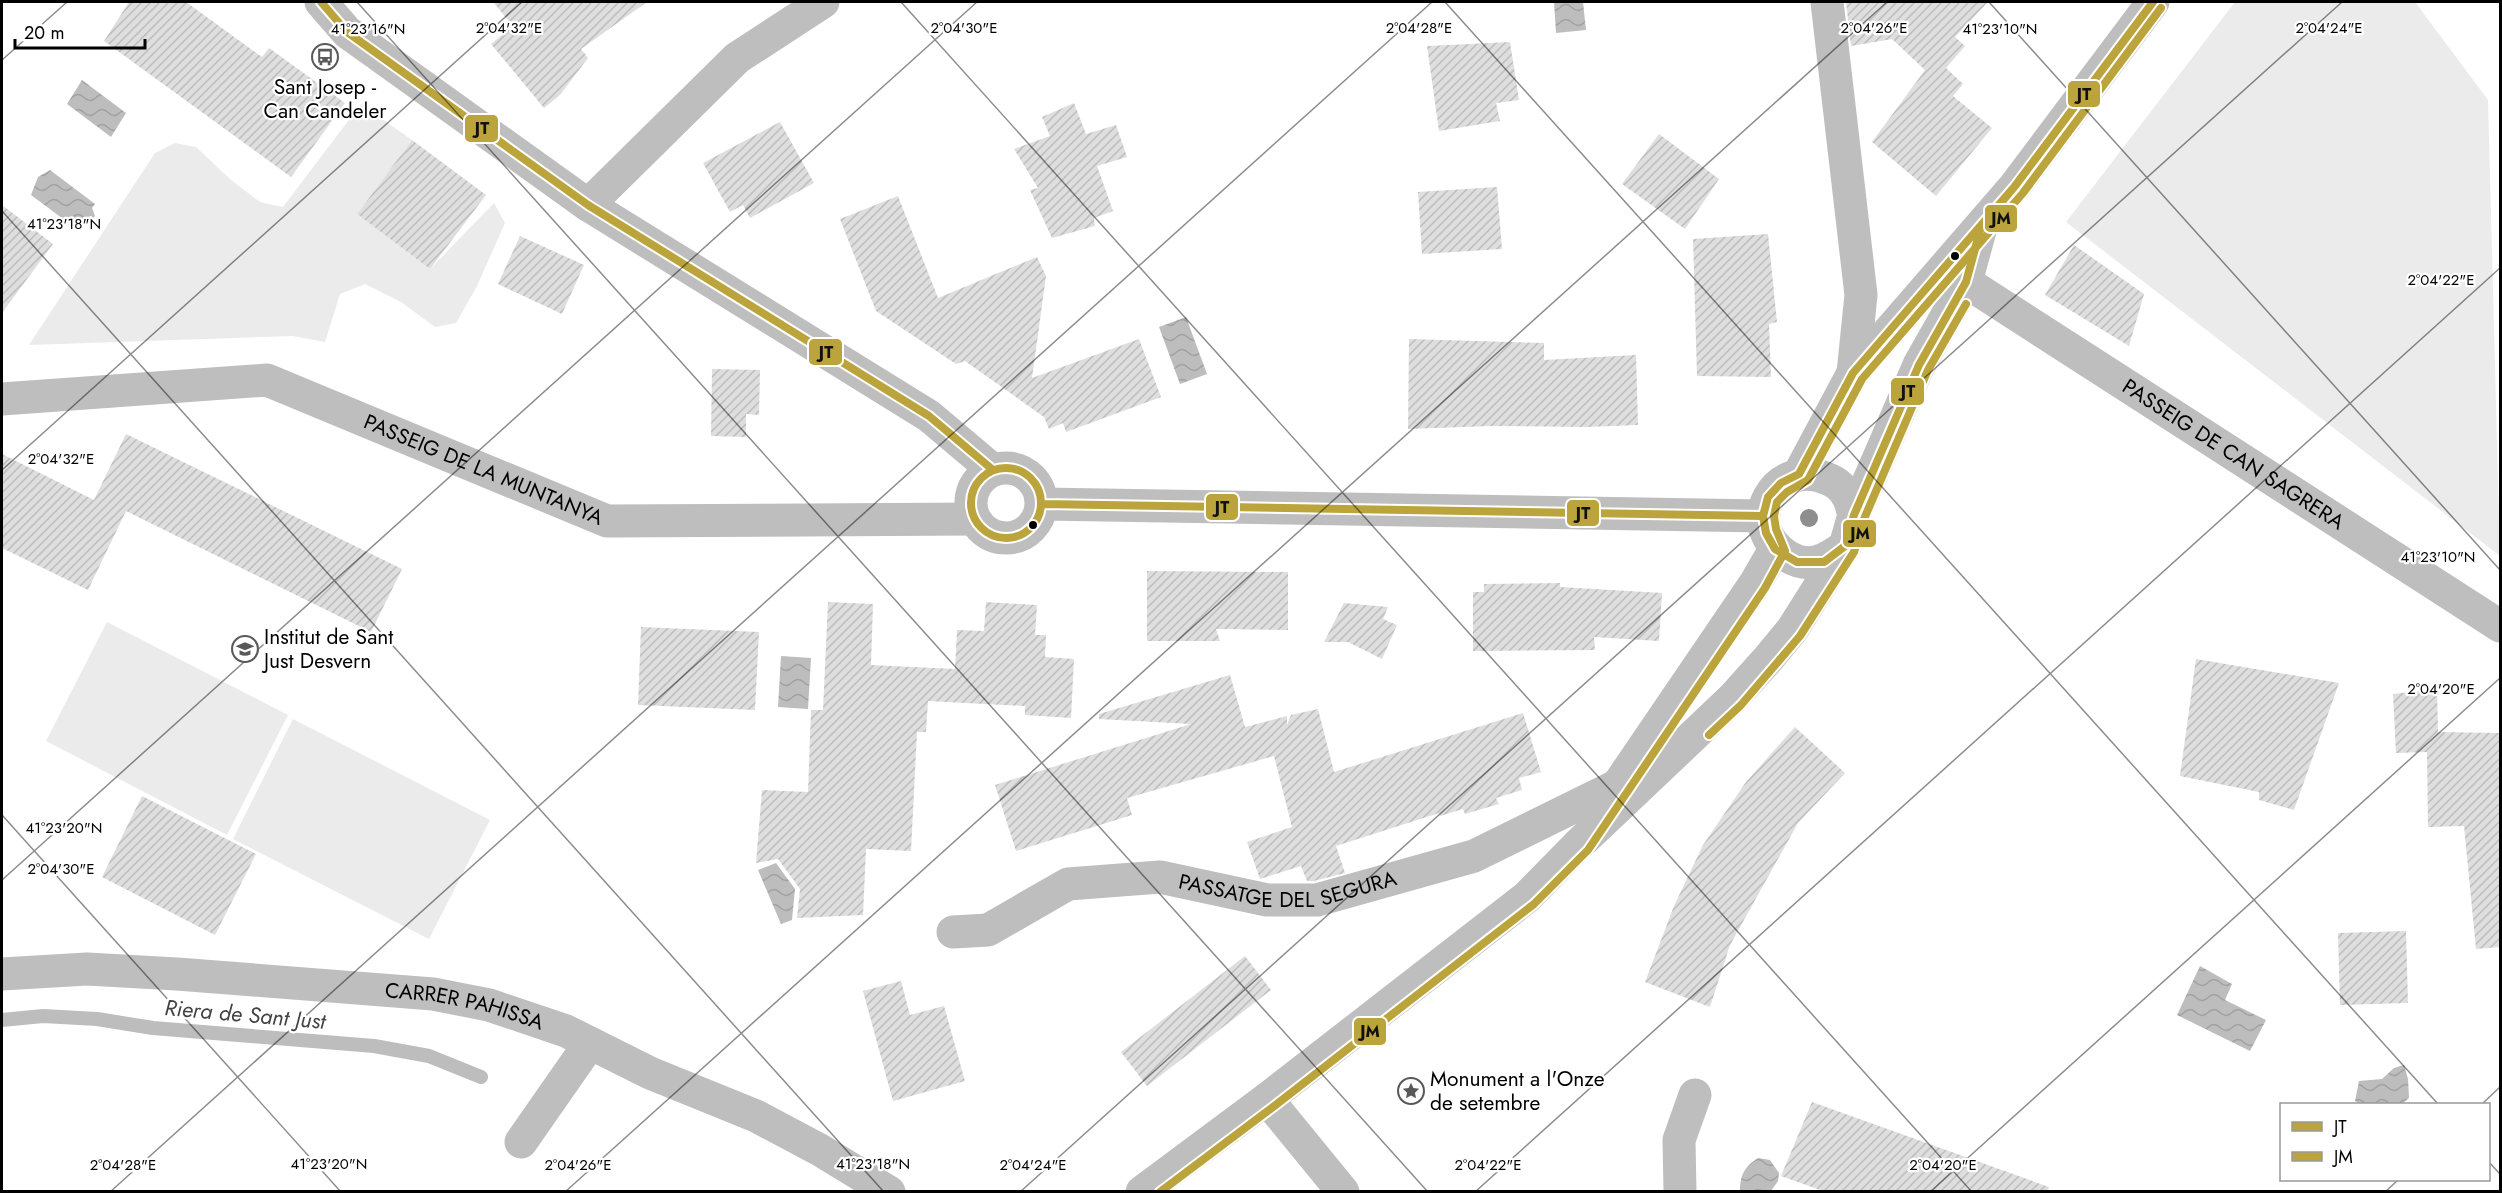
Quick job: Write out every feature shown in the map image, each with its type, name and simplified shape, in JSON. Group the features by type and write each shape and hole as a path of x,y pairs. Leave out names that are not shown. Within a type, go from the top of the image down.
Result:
{"street":[{"path":"321,2 347,32 588,205 930,416 993,470"},
{"path":"588,205 737,58 823,2"},
{"path":"1827,2 1861,295 1853,373"},
{"path":"1799,474 1853,373 2022,177 2153,2"},
{"path":"1142,1191 1267,1099 1527,897 1579,844 1734,698 1792,630 1845,546 1854,515 1919,364 1966,282 1981,227"},
{"name":"PASSEIG DE CAN SAGRERA","path":"1966,282 2500,626"},
{"name":"PASSEIG DE LA MUNTANYA","path":"2,399 267,380 607,521 974,519"},
{"path":"1016,469 1035,482 1042,504 1036,522 1023,535 1005,538 987,532 974,519 971,504 973,490 981,478 993,470 1016,469"},
{"path":"1845,546 1824,562 1797,562 1774,549 1766,533 1763,516 1768,497 1781,483 1799,474 1818,474 1835,482 1848,496 1854,515"},
{"path":"1042,504 1763,516"},
{"path":"1579,844 1616,786 1756,582 1774,549"},
{"name":"PASSATGE DEL SEGURA","path":"952,932 988,930 1068,884 1160,877 1267,900 1317,900 1474,856 1616,786"},
{"name":"CARRER PAHISSA","path":"2,974 87,969 177,974 433,994 489,1005 566,1031 650,1073 756,1116 820,1150 889,1191"},
{"path":"521,1142 590,1043"},
{"path":"1680,1191 1678,1140 1695,1095"},
{"path":"1267,1099 1343,1191"}],"shaded area":[{"path":"2235,2 2415,2 2488,100 2500,556 2066,222"},
{"path":"361,104 412,140 357,214 430,269 494,203 505,223 477,286 456,323 435,327 401,302 365,284 340,294 325,342 293,336 29,345 155,153 175,143 196,147 231,180 260,202 283,207"},
{"path":"107,622 288,715 227,835 46,741"},
{"path":"293,719 490,820 429,939 233,839"}],"water":[{"path":"1554,2 1583,2 1586,30 1556,33"},
{"path":"82,80 126,113 111,137 67,104"},
{"path":"50,170 95,204 92,208 95,216 87,224 78,223 74,227 31,195 38,177"},
{"path":"1186,317 1207,374 1180,384 1159,327"},
{"path":"781,656 811,658 808,709 778,707"},
{"path":"776,863 795,889 792,920 781,924 758,870"},
{"path":"2200,966 2232,984 2225,1000 2266,1020 2250,1051 2177,1015"},
{"path":"2404,1065 2408,1079 2409,1098 2403,1103 2358,1103 2355,1101 2359,1081 2382,1079 2394,1068"},
{"path":"1758,1158 1770,1160 1779,1173 1778,1181 1771,1191 1740,1191 1744,1172"}],"building":[{"path":"129,2 186,2 262,57 269,48 345,103 291,177 104,41"},
{"path":"493,2 647,2 581,49 588,58 560,95 544,108 491,44 513,26"},
{"path":"1846,2 1988,2 1955,37 1965,46 1946,68 1963,84 1953,96 1992,128 1936,196 1872,142 1925,70 1892,39 1851,46"},
{"path":"1510,42 1519,100 1496,103 1500,121 1439,131 1427,46"},
{"path":"1074,103 1086,134 1116,125 1127,157 1097,166 1113,211 1094,218 1095,226 1052,238 1030,190 1038,188 1014,149 1050,136 1042,117"},
{"path":"780,122 814,183 750,218 743,205 730,212 703,163"},
{"path":"1659,134 1719,179 1685,229 1622,184"},
{"path":"412,140 486,195 430,269 357,214"},
{"path":"1497,187 1502,249 1422,254 1418,192"},
{"path":"898,196 938,298 1037,257 1046,276 1032,378 1139,339 1161,397 1066,432 1063,423 1049,429 1044,417 965,361 956,364 876,311 840,219"},
{"path":"2,205 53,244 2,313"},
{"path":"1768,234 1777,322 1769,324 1771,377 1697,376 1693,239"},
{"path":"520,236 584,265 562,314 498,284"},
{"path":"2074,245 2144,294 2129,346 2045,295"},
{"path":"1409,339 1544,343 1544,360 1636,355 1638,425 1408,429"},
{"path":"712,369 760,370 759,415 746,414 746,437 711,436"},
{"path":"126,434 402,569 371,632 126,511 88,590 2,548 2,454 94,500"},
{"path":"1147,571 1288,572 1288,630 1216,629 1220,641 1147,641"},
{"path":"1560,583 1560,587 1662,593 1659,641 1594,637 1595,650 1473,651 1473,592 1484,592 1484,584"},
{"path":"828,602 873,604 871,665 955,669 957,630 984,631 986,602 1037,605 1035,635 1046,635 1045,657 1074,659 1071,718 1025,715 1025,706 928,701 926,732 917,732 911,851 866,849 863,915 797,918 800,889 778,859 756,863 762,790 808,792 811,710 823,710"},
{"path":"1344,603 1388,607 1383,619 1397,625 1382,659 1348,642 1324,642"},
{"path":"641,627 759,632 755,710 638,705"},
{"path":"2196,659 2339,683 2294,810 2259,800 2259,792 2180,776"},
{"path":"1230,675 1245,727 1287,716 1287,725 1291,715 1318,709 1334,772 1523,713 1541,772 1519,778 1522,790 1496,798 1499,804 1465,814 1463,809 1440,816 1439,813 1336,846 1345,873 1314,881 1307,881 1301,866 1260,879 1247,842 1292,827 1274,756 1127,798 1132,815 1016,851 995,785 1191,724 1099,719 1099,714"},
{"path":"2437,689 2438,732 2500,733 2500,947 2476,949 2464,826 2428,827 2427,752 2396,753 2393,694"},
{"path":"1795,727 1845,773 1798,823 1730,945 1710,1007 1645,982 1674,906 1703,845 1746,782"},
{"path":"142,796 256,854 215,935 102,877"},
{"path":"2406,931 2408,1003 2340,1005 2338,933"},
{"path":"1245,956 1271,990 1147,1086 1121,1052"},
{"path":"901,981 910,1015 944,1006 965,1081 893,1101 863,991"},
{"path":"1812,1102 2049,1187 2048,1191 1823,1191 1781,1176"}],"waterway":[{"name":"Riera de Sant Just","path":"2,1020 43,1016 97,1019 153,1028 374,1046 429,1056 481,1077"}],"transit line":[{"name":"JT","path":"321,2 347,32 588,205 929,416 993,470"},
{"name":"JT","path":"2015,186 2153,2"},
{"name":"JM","path":"1160,1192 1534,904 1588,850 1765,588 1785,551 1776,529 1774,516 1777,502 1787,492 1808,480 1862,379 2023,193 2161,8"},
{"name":"JT","path":"2015,186 1981,227 1966,282 1919,365 1854,515 1845,546 1824,562 1797,562 1775,549 1766,533 1763,516 1768,497 1781,483 1799,474 1853,373 2015,186"},
{"name":"JM","path":"1709,735 1741,705 1800,636 1854,552 1864,519 1928,370 1966,304"},
{"name":"JT","path":"1006,468 1019,471 1031,478 1038,490 1041,503 1038,516 1031,528 1019,535 1006,538 993,535 981,528 974,516 971,503 974,490 981,478 993,471 1006,468"},
{"name":"JT","path":"1042,504 1763,516"}],"place":[{"name":"Sant Josep - Can Candeler","path":"325,57"},
{"name":"Institut de Sant Just Desvern","path":"245,649"},
{"name":"Monument a l'Onze de setembre","path":"1411,1091"}]}
